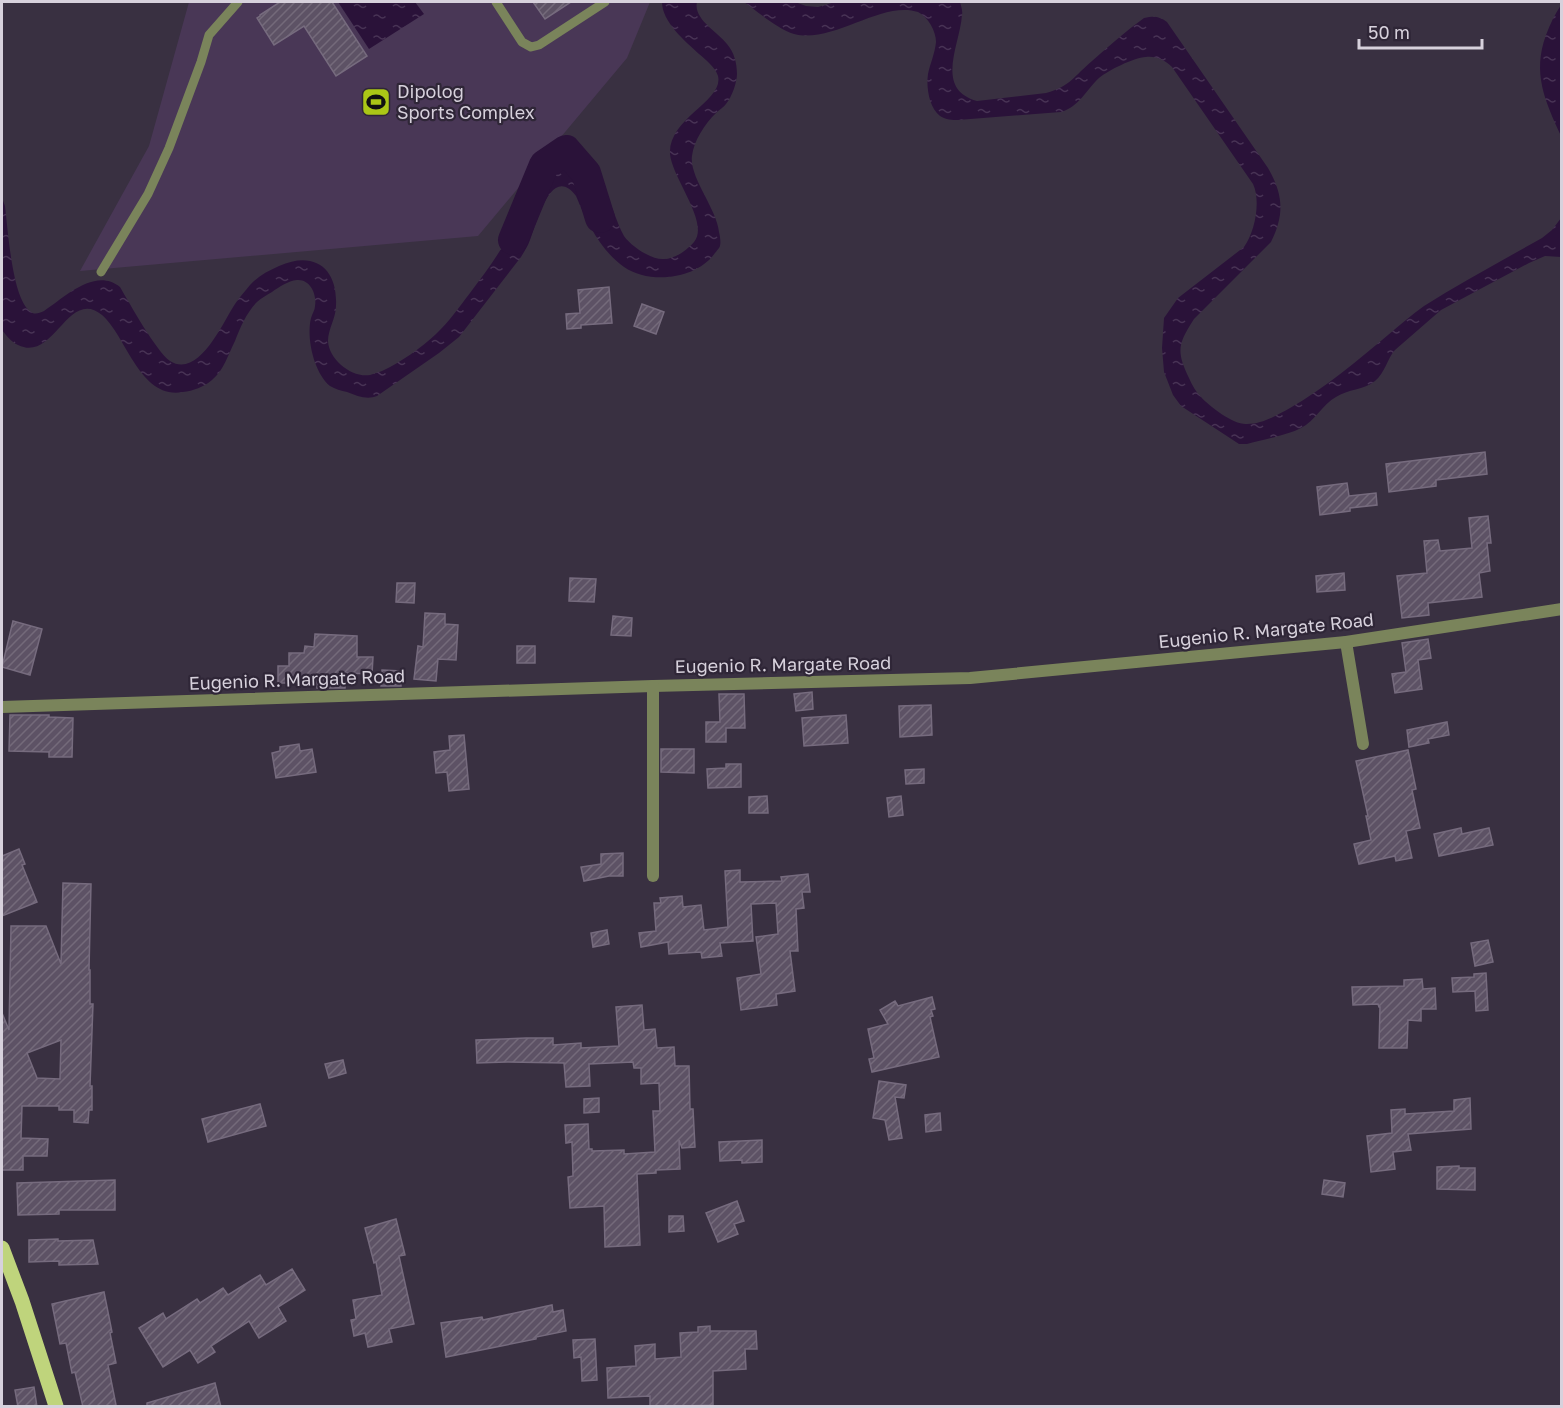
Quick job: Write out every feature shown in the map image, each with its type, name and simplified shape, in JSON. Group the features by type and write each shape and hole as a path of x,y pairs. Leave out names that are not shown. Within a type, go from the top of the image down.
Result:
{"main road":[{"path":"2,1248 22,1301 56,1407"}],"street":[{"name":"Eugenio R. Margate Road","path":"2,707 969,678 1346,642 1562,609"},
{"path":"1346,642 1363,744"},
{"path":"652,876 653,686"}],"lane":[{"path":"101,272 148,194 169,148 209,35 238,2"},
{"path":"496,2 522,42 531,47 539,45 605,2"}],"shaded area":[{"name":"Dipolog Sports Complex","path":"189,2 650,2 627,58 478,236 80,271 149,146"}],"water":[{"path":"338,2 415,2 424,14 369,49"},
{"path":"662,2 697,2 702,20 729,47 736,66 736,81 730,97 704,127 693,150 692,164 714,213 720,241 720,247 716,252 697,269 685,274 659,277 635,273 624,267 601,244 576,196 567,188 559,187 552,191 546,199 521,257 459,337 377,396 370,398 338,390 324,380 316,364 311,345 310,326 315,308 315,297 312,288 302,280 287,283 257,302 244,320 220,372 206,385 187,391 168,392 145,377 111,325 102,315 90,309 80,310 42,344 31,348 15,344 2,330 2,198 15,279 19,294 31,312 36,314 44,311 80,286 101,280 110,282 120,287 164,356 170,361 181,364 191,362 209,346 237,302 256,279 279,266 303,260 322,266 333,282 336,293 336,310 328,341 332,355 349,371 356,374 372,375 382,371 417,349 445,324 492,263 536,190 551,172 562,167 581,173 604,192 624,236 636,248 659,259 676,256 694,242 698,234 694,212 672,164 670,154 672,141 686,120 713,94 718,85 718,76 710,64 670,24"},
{"path":"744,2 795,2 818,7 835,2 960,2 962,13 953,76 956,87 964,95 977,101 1046,93 1054,90 1072,80 1111,44 1144,18 1156,17 1167,22 1268,168 1279,195 1279,222 1271,242 1194,319 1181,348 1182,361 1197,393 1229,419 1242,424 1264,421 1316,392 1424,306 1542,238 1561,218 1561,257 1545,256 1529,263 1441,310 1395,350 1375,381 1336,397 1301,428 1275,437 1239,444 1181,406 1173,395 1164,372 1162,348 1164,318 1178,298 1244,247 1251,233 1257,207 1253,184 1172,67 1160,59 1150,57 1121,65 1099,78 1078,102 1061,112 949,120 936,112 929,97 928,74 936,38 933,29 922,14 904,10 889,12 825,33 794,34 768,20"},
{"path":"1561,5 1561,136 1542,87 1540,62 1546,35"}],"building":[{"path":"280,2 332,2 367,56 336,76 304,26 274,45 257,18"},
{"path":"533,2 571,2 545,19"},
{"path":"609,287 612,323 581,325 581,328 567,329 566,314 580,313 578,290"},
{"path":"642,304 664,312 656,334 634,326"},
{"path":"1485,452 1487,474 1436,480 1436,486 1389,492 1386,464"},
{"path":"1347,483 1349,496 1376,493 1377,505 1320,515 1317,487"},
{"path":"1488,516 1491,543 1487,543 1490,571 1479,573 1482,597 1428,603 1429,615 1402,618 1397,576 1427,573 1424,541 1438,540 1440,551 1472,548 1469,518"},
{"path":"1344,573 1345,590 1317,592 1316,576"},
{"path":"570,578 596,579 594,602 569,601"},
{"path":"397,583 415,583 414,603 396,602"},
{"path":"425,613 445,614 445,624 458,625 456,660 438,659 436,681 414,679 418,646 423,647"},
{"path":"613,616 632,618 631,636 611,635"},
{"path":"13,621 42,629 30,675 2,667"},
{"path":"315,634 357,636 357,657 373,657 372,674 346,673 345,688 317,688 317,683 278,683 278,666 289,666 289,653 304,653 305,646 314,647"},
{"path":"1428,639 1431,658 1418,660 1422,689 1395,693 1392,674 1406,672 1402,643"},
{"path":"517,646 535,646 535,663 517,663"},
{"path":"382,670 401,671 401,686 381,686"},
{"path":"812,692 813,709 796,711 794,694"},
{"path":"719,694 744,694 745,728 726,728 726,742 706,742 706,722 720,722"},
{"path":"931,705 932,735 900,737 899,706"},
{"path":"10,715 49,715 49,717 73,718 72,757 49,757 49,752 9,751"},
{"path":"846,715 848,743 804,746 802,718"},
{"path":"1447,722 1449,735 1428,739 1429,743 1409,747 1407,730"},
{"path":"464,735 469,789 449,791 447,772 436,773 434,752 450,750 449,736"},
{"path":"299,744 300,751 312,749 316,772 276,778 272,753 280,751 280,747"},
{"path":"661,749 694,749 694,773 661,772"},
{"path":"1408,750 1416,789 1412,790 1420,828 1406,831 1412,858 1396,861 1395,856 1359,864 1354,844 1371,840 1356,761"},
{"path":"726,764 741,764 741,787 708,788 707,769 726,768"},
{"path":"924,769 924,783 906,784 905,770"},
{"path":"767,796 768,813 749,813 749,797"},
{"path":"901,796 903,815 889,817 887,798"},
{"path":"1461,828 1462,834 1489,828 1493,845 1439,856 1434,834"},
{"path":"19,849 25,864 22,865 37,902 2,916 2,856"},
{"path":"623,853 623,876 584,881 581,867 601,864 601,854"},
{"path":"740,870 740,882 782,881 781,877 808,874 810,892 802,892 804,908 796,909 798,951 790,951 795,991 776,994 777,1005 741,1010 737,978 761,974 756,937 778,934 776,903 751,904 753,941 720,943 722,956 702,958 701,952 669,954 668,942 641,947 639,933 656,931 654,903 661,903 660,898 682,896 683,907 701,905 704,930 728,927 725,871"},
{"path":"63,883 91,884 89,970 90,1004 93,1004 90,1086 92,1086 92,1110 89,1110 88,1123 74,1122 74,1110 59,1110 59,1106 22,1106 21,1138 48,1139 47,1156 23,1156 23,1170 2,1170 2,1013 9,1030 11,926 46,926 61,964","holes":["61,1040 60,1079 37,1078 27,1053"]},
{"path":"607,930 609,944 593,947 591,933"},
{"path":"1488,940 1493,962 1475,966 1471,943"},
{"path":"1486,973 1488,1010 1476,1011 1475,991 1453,992 1452,978 1474,977 1474,974"},
{"path":"1422,979 1423,989 1435,988 1436,1009 1421,1009 1421,1021 1408,1020 1407,1048 1379,1048 1380,1007 1378,1004 1353,1005 1352,987 1404,986 1404,980"},
{"path":"932,997 935,1009 931,1010 933,1016 930,1017 939,1057 872,1072 869,1059 874,1058 868,1029 888,1024 880,1010 895,1001 898,1006"},
{"path":"642,1005 644,1030 655,1029 657,1048 674,1047 675,1066 689,1066 690,1109 693,1109 695,1147 682,1148 679,1140 680,1169 637,1174 640,1245 605,1247 604,1206 570,1208 568,1177 573,1176 572,1142 566,1143 565,1125 588,1124 589,1149 592,1151 624,1150 624,1154 655,1152 653,1111 660,1111 659,1083 641,1084 641,1068 634,1068 633,1062 589,1064 590,1086 566,1087 564,1063 477,1063 476,1040 553,1038 553,1045 581,1043 581,1048 619,1046 616,1007"},
{"path":"343,1060 346,1073 329,1078 325,1064"},
{"path":"879,1081 906,1085 904,1098 895,1097 902,1138 889,1140 885,1120 873,1118"},
{"path":"599,1098 599,1112 584,1113 584,1099"},
{"path":"1470,1098 1471,1129 1408,1134 1411,1150 1393,1152 1395,1169 1371,1172 1367,1136 1392,1133 1391,1110 1405,1109 1405,1114 1454,1111 1454,1100"},
{"path":"260,1104 266,1126 208,1142 202,1119"},
{"path":"940,1113 941,1130 926,1132 925,1115"},
{"path":"762,1140 762,1162 720,1161 719,1142"},
{"path":"1459,1166 1459,1168 1475,1168 1475,1190 1437,1189 1437,1167"},
{"path":"115,1180 115,1210 59,1210 59,1214 18,1215 17,1183"},
{"path":"1324,1180 1345,1183 1343,1197 1322,1194"},
{"path":"737,1201 744,1221 734,1224 738,1234 718,1242 706,1213"},
{"path":"669,1216 683,1216 684,1231 669,1232"},
{"path":"396,1219 405,1255 399,1256 414,1324 389,1329 392,1342 368,1347 365,1333 354,1336 351,1320 356,1319 353,1300 382,1295 376,1262 374,1263 365,1228"},
{"path":"58,1239 58,1241 93,1240 98,1264 59,1265 59,1261 29,1262 29,1240"},
{"path":"292,1269 305,1290 278,1307 286,1321 259,1338 249,1321 211,1346 215,1352 198,1363 190,1350 163,1367 139,1328 163,1313 166,1319 197,1299 200,1303 223,1288 228,1295 260,1275 266,1285"},
{"path":"104,1292 116,1363 108,1365 116,1405 83,1407 75,1372 72,1373 66,1343 60,1344 52,1304"},
{"path":"552,1305 553,1312 563,1310 566,1331 446,1357 441,1323 482,1317 483,1320"},
{"path":"710,1326 710,1331 756,1331 757,1349 745,1349 746,1369 713,1371 713,1405 650,1407 650,1396 608,1398 607,1368 636,1366 635,1346 655,1344 655,1359 681,1357 680,1333 698,1332 698,1327"},
{"path":"595,1339 597,1380 582,1381 581,1357 574,1358 573,1340"},
{"path":"215,1383 221,1407 147,1407 147,1403"},
{"path":"34,1387 37,1407 18,1407 15,1390"}],"waterway":[{"path":"513,240 544,165 566,150 586,173 600,218"}],"place":[{"name":"Dipolog Sports Complex","path":"376,102"}]}
